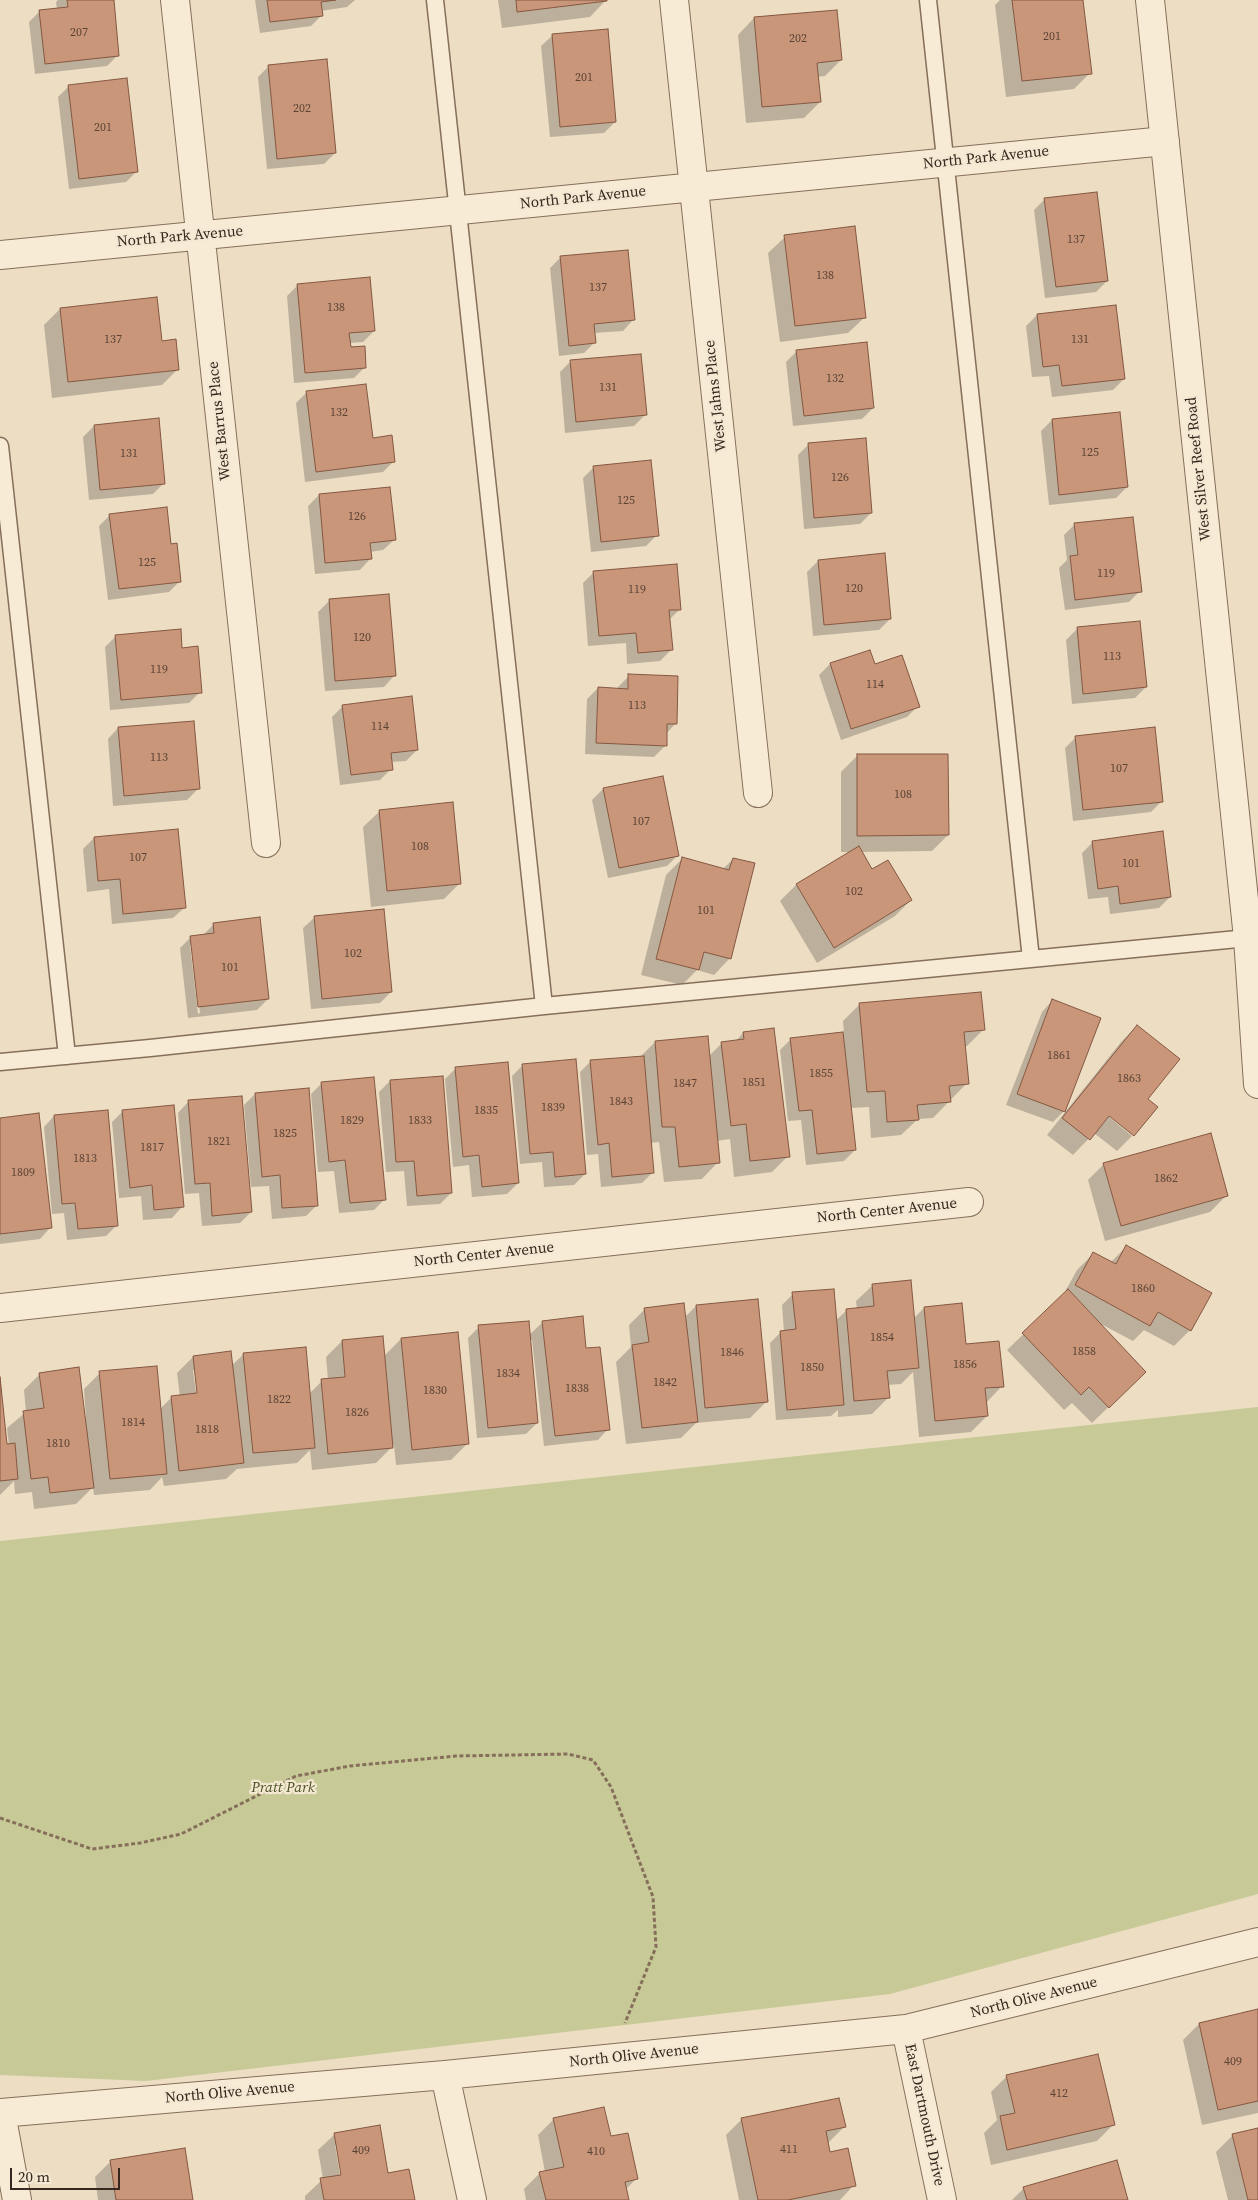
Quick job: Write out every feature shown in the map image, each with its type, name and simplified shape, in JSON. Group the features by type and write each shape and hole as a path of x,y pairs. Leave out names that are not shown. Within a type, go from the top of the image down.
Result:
{"street":[{"name":"West Barrus Place","path":"174,0 266,843"},
{"name":"West Jahns Place","path":"674,0 758,793"},
{"name":"West Silver Reef Road","path":"1150,0 1248,938 1258,1084"},
{"name":"North Park Avenue","path":"0,254 1165,141"},
{"name":"North Center Avenue","path":"0,1308 969,1202"},
{"name":"North Olive Avenue","path":"1,2113 446,2075 906,2029 1258,1942"},
{"name":"East Dartmouth Drive","path":"906,2029 942,2200"},
{"path":"446,2075 472,2200"},
{"path":"1,2113 17,2200"}],"lane":[{"path":"435,0 456,210 544,1006"},
{"path":"928,0 1031,959"},
{"path":"0,446 67,1056"},
{"path":"0,1062 544,1006 1248,938"}],"path":[{"path":"0,1818 92,1848 140,1844 181,1834 296,1776 350,1766 456,1756 568,1754 593,1760 611,1787 653,1897 656,1939 656,1947 611,2058"}],"green space":[{"name":"Pratt Park","path":"1258,1407 1258,1894 890,1994 146,2081 0,2075 0,1541"}],"building":[{"path":"67,0 114,0 119,56 45,64 39,10 68,7"},
{"path":"267,0 336,0 321,2 323,16 270,22"},
{"path":"516,0 607,0 607,1 517,12"},
{"path":"1012,0 1083,0 1092,74 1022,81"},
{"path":"837,10 842,60 817,63 821,102 762,107 754,17"},
{"path":"608,29 616,122 560,127 552,34"},
{"path":"327,59 336,153 277,159 268,65"},
{"path":"127,78 138,172 79,179 68,85"},
{"path":"1097,192 1108,281 1056,287 1044,198"},
{"path":"855,226 866,318 795,326 784,235"},
{"path":"628,250 635,320 594,324 596,343 569,346 560,256"},
{"path":"370,277 375,331 349,333 351,347 365,346 366,368 305,373 297,284"},
{"path":"157,297 162,341 176,339 179,370 68,382 60,308"},
{"path":"1116,305 1125,379 1062,386 1059,365 1043,367 1037,314"},
{"path":"867,342 874,408 804,416 796,350"},
{"path":"641,354 647,415 576,422 570,360"},
{"path":"366,384 373,438 392,435 395,462 316,472 306,391"},
{"path":"1120,412 1128,487 1059,495 1052,419"},
{"path":"159,418 165,484 100,490 94,425"},
{"path":"866,438 872,513 814,518 808,443"},
{"path":"651,460 659,536 601,542 593,466"},
{"path":"390,487 396,540 370,543 372,559 325,563 319,494"},
{"path":"167,507 171,544 177,543 181,582 119,589 109,514"},
{"path":"1133,517 1142,592 1075,600 1070,556 1078,555 1074,523"},
{"path":"885,553 891,619 824,625 818,560"},
{"path":"677,564 681,610 669,610 673,650 638,653 636,633 599,636 593,571"},
{"path":"389,594 396,676 335,681 329,599"},
{"path":"1140,621 1147,687 1083,694 1077,627"},
{"path":"181,629 182,648 198,646 202,693 121,700 115,635"},
{"path":"870,650 875,664 902,655 920,707 851,729 830,663"},
{"path":"628,674 678,676 677,724 667,724 667,746 596,743 598,687 628,689"},
{"path":"412,696 418,750 391,753 393,770 351,775 342,705"},
{"path":"194,721 200,789 124,796 118,727"},
{"path":"1155,727 1163,802 1083,810 1075,736"},
{"path":"857,754 948,754 949,835 857,836"},
{"path":"663,776 679,856 619,868 603,788"},
{"path":"453,802 461,884 387,891 379,810"},
{"path":"178,829 186,908 123,914 120,879 98,881 94,837"},
{"path":"1163,831 1171,897 1120,904 1118,886 1098,889 1092,841"},
{"path":"859,846 872,869 888,860 912,900 834,948 796,884"},
{"path":"682,857 729,870 733,858 755,863 731,959 704,952 699,970 656,959"},
{"path":"384,909 392,992 322,999 314,916"},
{"path":"260,917 269,999 198,1007 190,936 214,933 213,923"},
{"path":"981,992 985,1030 964,1032 969,1084 949,1086 951,1102 917,1105 919,1120 887,1122 885,1091 867,1092 859,1003"},
{"path":"1052,999 1101,1018 1065,1112 1017,1094"},
{"path":"1137,1025 1180,1059 1148,1099 1158,1107 1134,1136 1109,1116 1090,1140 1062,1118"},
{"path":"774,1028 790,1157 750,1161 746,1124 731,1126 721,1042 744,1039 743,1032"},
{"path":"843,1032 856,1150 817,1154 812,1110 799,1111 790,1038"},
{"path":"708,1036 720,1163 679,1167 675,1127 662,1127 655,1041"},
{"path":"644,1056 654,1173 612,1177 609,1143 598,1145 590,1060"},
{"path":"576,1059 586,1174 555,1177 553,1152 530,1154 522,1064"},
{"path":"508,1062 519,1183 482,1187 479,1155 463,1157 455,1067"},
{"path":"443,1076 452,1193 417,1196 414,1161 396,1162 390,1080"},
{"path":"374,1077 386,1200 350,1203 345,1160 329,1162 321,1082"},
{"path":"309,1088 318,1206 282,1208 280,1175 262,1177 255,1093"},
{"path":"242,1096 252,1212 212,1216 210,1183 195,1184 188,1100"},
{"path":"174,1105 184,1207 154,1210 152,1185 130,1188 122,1110"},
{"path":"108,1110 118,1226 78,1229 75,1203 62,1204 54,1115"},
{"path":"39,1113 52,1228 0,1234 0,1118"},
{"path":"1211,1133 1228,1196 1121,1226 1103,1163"},
{"path":"1126,1245 1212,1293 1191,1331 1158,1312 1150,1326 1075,1285 1093,1252 1116,1264"},
{"path":"911,1280 919,1368 887,1371 890,1398 854,1401 846,1309 874,1306 872,1284"},
{"path":"834,1289 844,1405 787,1410 780,1331 796,1329 792,1292"},
{"path":"1068,1289 1146,1372 1109,1408 1089,1387 1081,1395 1022,1333"},
{"path":"758,1299 768,1402 705,1408 696,1305"},
{"path":"684,1303 698,1422 642,1428 632,1345 649,1342 644,1308"},
{"path":"962,1303 966,1344 999,1341 1004,1387 985,1388 988,1416 935,1421 924,1307"},
{"path":"583,1316 586,1348 600,1347 610,1430 555,1436 542,1321"},
{"path":"529,1321 538,1423 488,1428 478,1325"},
{"path":"458,1332 469,1444 412,1450 401,1338"},
{"path":"383,1336 393,1448 328,1454 321,1379 345,1377 342,1340"},
{"path":"306,1347 315,1448 253,1453 243,1353"},
{"path":"231,1351 244,1463 179,1471 171,1396 197,1393 193,1356"},
{"path":"157,1366 167,1474 110,1479 99,1371"},
{"path":"79,1367 94,1488 50,1493 48,1477 31,1479 23,1411 44,1408 39,1373"},
{"path":"0,1377 7,1444 15,1443 18,1479 0,1481"},
{"path":"1258,2009 1258,2101 1218,2110 1199,2023"},
{"path":"1098,2054 1115,2125 1007,2150 1000,2116 1015,2113 1006,2075"},
{"path":"839,2098 846,2127 826,2131 830,2152 848,2148 856,2186 788,2200 758,2200 741,2118"},
{"path":"604,2107 611,2136 628,2133 638,2179 625,2182 629,2200 546,2200 539,2172 564,2167 553,2118"},
{"path":"380,2125 388,2173 409,2169 415,2200 324,2200 320,2178 341,2175 334,2133"},
{"path":"1258,2128 1258,2200 1248,2200 1232,2134"},
{"path":"185,2148 193,2200 116,2200 110,2160"},
{"path":"1117,2160 1128,2200 1027,2200 1023,2187"}]}
